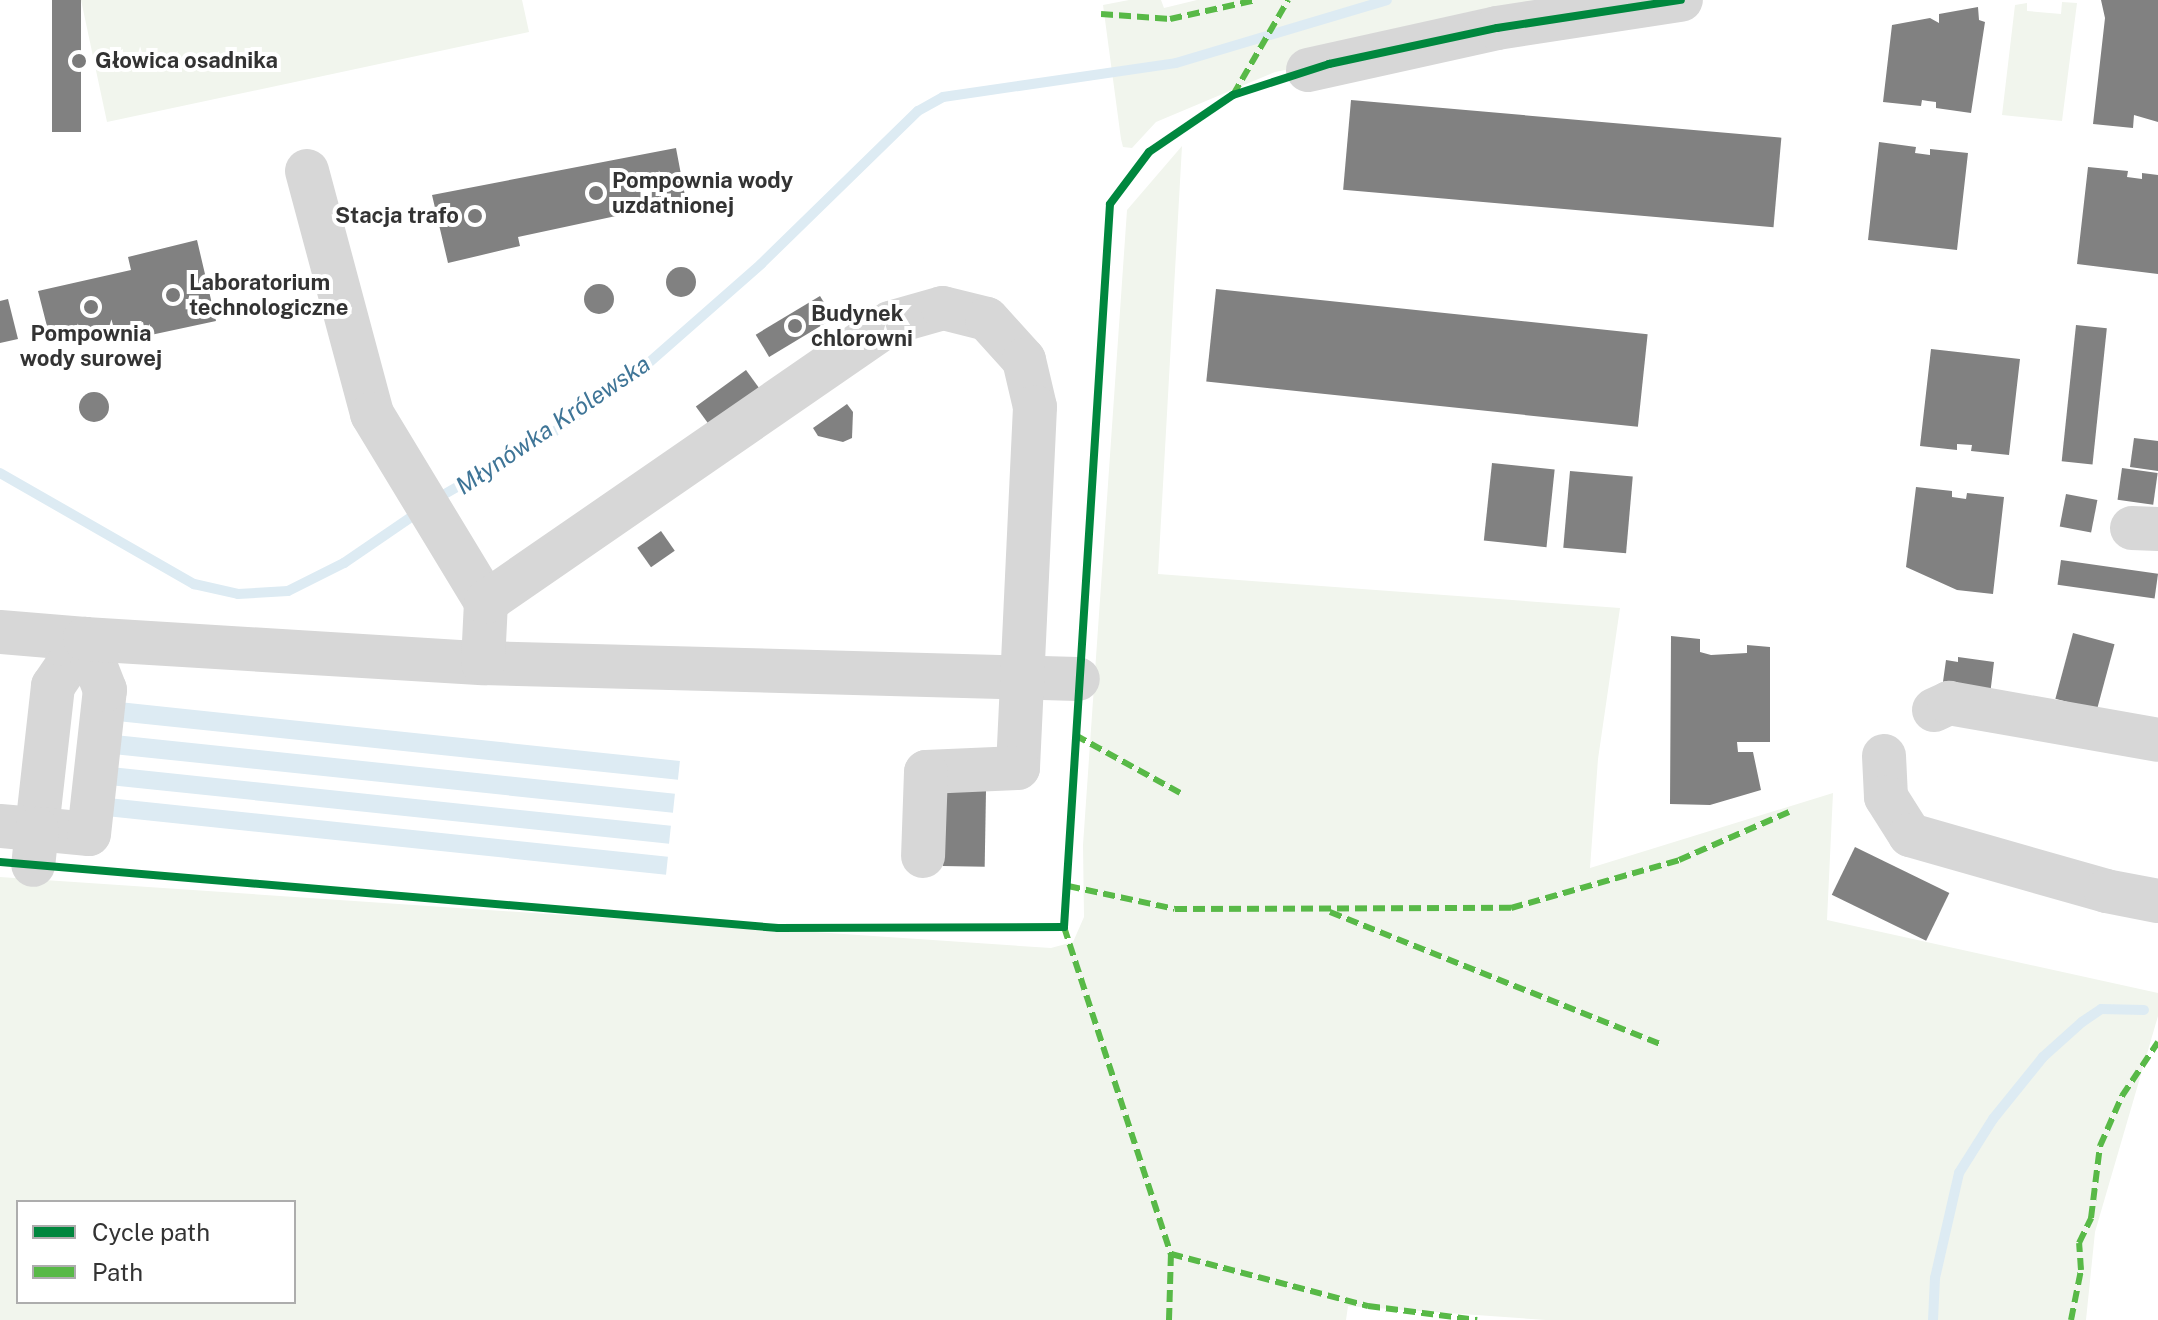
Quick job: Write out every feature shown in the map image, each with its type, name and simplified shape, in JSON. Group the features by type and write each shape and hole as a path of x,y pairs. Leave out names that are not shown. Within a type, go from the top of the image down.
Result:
{"lane":[{"path":"1308,70 1497,28 1681,0"},
{"path":"307,171 372,414 486,602 483,663"},
{"path":"486,602 890,323 914,312 963,310 987,319 1024,360 1032,389 1026,677 1018,768 926,772 923,856"},
{"path":"0,632 483,663 1078,679"},
{"path":"23,840 89,834 105,690 85,639"},
{"path":"1934,710 1949,703 2158,740"},
{"path":"1884,756 1886,797 1910,835 2106,891 2158,901"}],"shaded area":[{"path":"81,0 522,0 529,32 107,122"},
{"path":"1129,0 1161,0 1164,8 1197,0 1640,0 1275,72 1156,122 1132,148 1123,147 1121,139 1103,5"},
{"path":"2062,2 2077,3 2062,121 2002,115 2015,5 2027,3 2027,11 2061,14"},
{"path":"1182,146 1158,574 1620,608 1598,759 1590,868 1833,793 1827,920 2158,993 2158,1016 2095,1232 2086,1320 1546,1320 1348,1306 1346,1320 0,1320 0,877 1051,948 1073,942 1084,917 1083,845 1127,210"},
{"path":"119,702 680,761 678,780 117,721"},
{"path":"115,735 675,794 673,813 113,754"},
{"path":"111,767 671,826 669,844 109,785"},
{"path":"108,798 668,857 666,875 106,816"}],"building":[{"path":"52,0 81,0 81,132 52,132"},
{"path":"2101,0 2158,0 2158,122 2134,115 2133,128 2093,124 2105,18"},
{"path":"1978,7 1979,20 1985,22 1971,113 1936,108 1936,102 1922,100 1921,106 1883,102 1892,25 1930,18 1939,23 1939,14"},
{"path":"1351,100 1781,138 1774,227 1343,190"},
{"path":"1879,142 1916,147 1915,153 1930,155 1930,149 1968,153 1957,250 1868,240"},
{"name":"Pompownia wody uzdatnionej","path":"676,148 686,201 518,237 520,246 448,263 432,195"},
{"path":"2088,167 2128,171 2127,177 2142,179 2142,173 2158,175 2158,274 2077,264"},
{"path":"197,240 216,321 146,336 143,322 51,342 38,291 131,270 128,257"},
{"path":"681,267 692,271 696,282 692,293 681,297 670,293 666,282 670,271"},
{"path":"599,284 610,288 614,299 610,310 599,314 588,310 584,299 588,288"},
{"path":"1216,289 1648,334 1638,427 1206,381"},
{"name":"Budynek chlorowni","path":"820,296 833,318 769,357 756,335"},
{"path":"8,299 18,339 0,343 0,301"},
{"path":"2076,325 2107,328 2093,464 2062,461"},
{"path":"1931,349 2020,359 2009,455 1971,451 1972,445 1957,444 1957,450 1920,446"},
{"path":"746,370 763,393 713,430 696,406"},
{"path":"94,392 100,393 108,401 108,413 100,421 94,422 88,421 80,413 79,407 80,401 88,393"},
{"path":"847,404 853,412 852,438 843,442 818,436 813,428"},
{"path":"2134,438 2158,441 2158,471 2130,467"},
{"path":"1492,463 1555,470 1547,547 1484,541"},
{"path":"2122,468 2158,473 2153,505 2118,500"},
{"path":"1570,471 1633,476 1626,553 1563,548"},
{"path":"1916,487 1952,491 1952,497 1966,499 1967,493 2004,497 1993,594 1957,590 1906,567"},
{"path":"2066,494 2097,500 2091,532 2060,526"},
{"path":"661,531 675,551 651,567 637,548"},
{"path":"2061,560 2158,574 2155,598 2058,585"},
{"path":"2073,633 2115,644 2097,710 2055,699"},
{"path":"1671,636 1700,639 1700,652 1711,655 1747,653 1747,645 1770,647 1770,742 1737,742 1738,752 1753,752 1761,790 1710,805 1670,804"},
{"path":"1958,657 1994,662 1990,695 1942,689 1946,660 1958,662"},
{"path":"944,790 986,791 985,867 943,866"},
{"path":"1855,847 1949,893 1926,941 1832,895"}],"waterway":[{"name":"Młynówka Królewska","path":"436,499 555,431 636,374 761,264 918,111 943,97 1176,63 1387,0"},
{"name":"Młynówka Królewska","path":"0,473 194,584 238,594 288,591 344,563 420,511"},
{"path":"1933,1320 1935,1278 1959,1173 1993,1119 2043,1057 2082,1022 2101,1009 2144,1010"}],"marked path":[{"path":"1101,14 1170,19 1256,0"},
{"path":"1233,95 1288,0"},
{"path":"1075,735 1180,793"},
{"path":"1068,886 1175,909 1511,908 1679,860 1789,812"},
{"path":"1330,912 1663,1045"},
{"path":"1064,927 1171,1254 1368,1306 1477,1320"},
{"path":"2071,1320 2081,1270 2079,1243 2091,1218 2100,1146 2122,1096 2158,1042"},
{"path":"1169,1320 1171,1254"}],"cycle path":[{"path":"0,862 778,928 1064,927 1110,204 1149,152 1233,95 1329,64 1497,28 1681,0"}],"place":[{"name":"Głowica osadnika","path":"79,61"},
{"name":"Pompownia wody uzdatnionej","path":"596,193"},
{"name":"Stacja trafo","path":"475,216"},
{"name":"Laboratorium technologiczne","path":"173,295"},
{"name":"Pompownia wody surowej","path":"91,307"},
{"name":"Budynek chlorowni","path":"795,326"}]}
